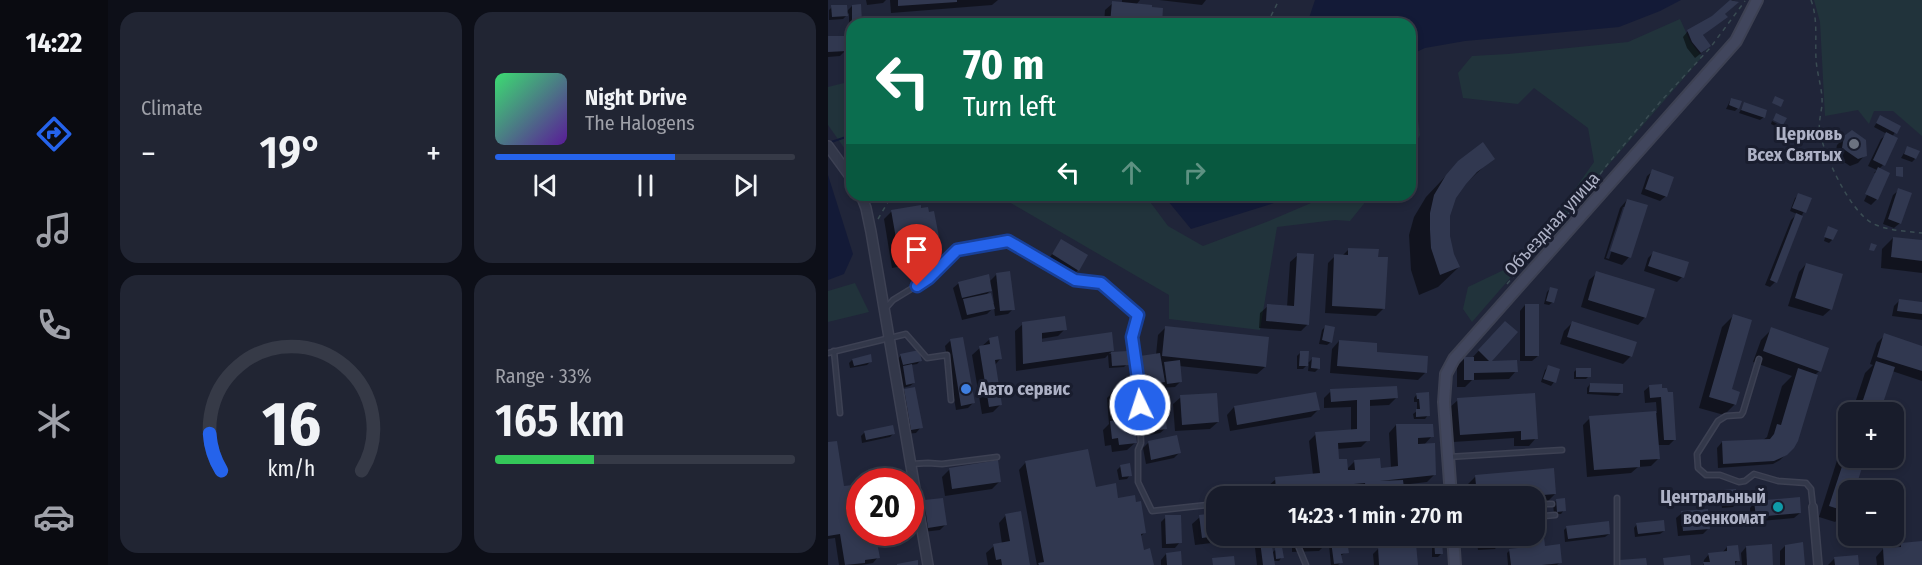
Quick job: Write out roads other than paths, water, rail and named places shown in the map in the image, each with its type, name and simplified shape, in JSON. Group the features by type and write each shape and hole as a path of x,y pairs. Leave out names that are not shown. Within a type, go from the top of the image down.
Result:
{"main road":[{"name":"Объездная улица","path":"1450,486 1444,402 1446,374 1454,358 1736,41 1757,0"},
{"path":"1454,546 1455,565"}],"street":[{"path":"828,146 846,170"},
{"path":"863,201 871,232 928,565"},
{"path":"1813,507 1818,565"}],"lane":[{"path":"883,311 893,300 929,278 957,250 1008,241 1075,280 1101,283 1138,315 1132,337 1139,386 1141,443 1138,450 1138,482 1152,511 1206,505"},
{"path":"828,353 906,334 927,358 947,355 951,400"},
{"path":"834,351 840,413"},
{"path":"1759,359 1743,412 1726,416 1718,421 1697,454 1698,468 1706,475 1720,475 1739,482 1745,481 1754,474 1778,481 1806,483 1811,489 1813,507"},
{"path":"1448,457 1562,450"},
{"path":"910,465 942,464 997,457"},
{"path":"1617,498 1617,565"},
{"path":"1545,504 1552,504"},
{"path":"1545,516 1555,515"},
{"path":"1298,546 1306,565"}],"water":[{"path":"1315,0 1681,0 1619,27 1465,41 1425,48 1416,52 1416,18 1309,18"},
{"path":"828,175 853,254 844,274 828,280"},
{"path":"1168,201 1278,201 1274,203 1191,229"}],"waterway":[{"path":"828,143 846,137"}],"place":[{"name":"Церковь Всех Святых","path":"1854,144"},
{"name":"Авто сервис","path":"966,389"},
{"name":"Центральный военкомат","path":"1778,507"}]}
